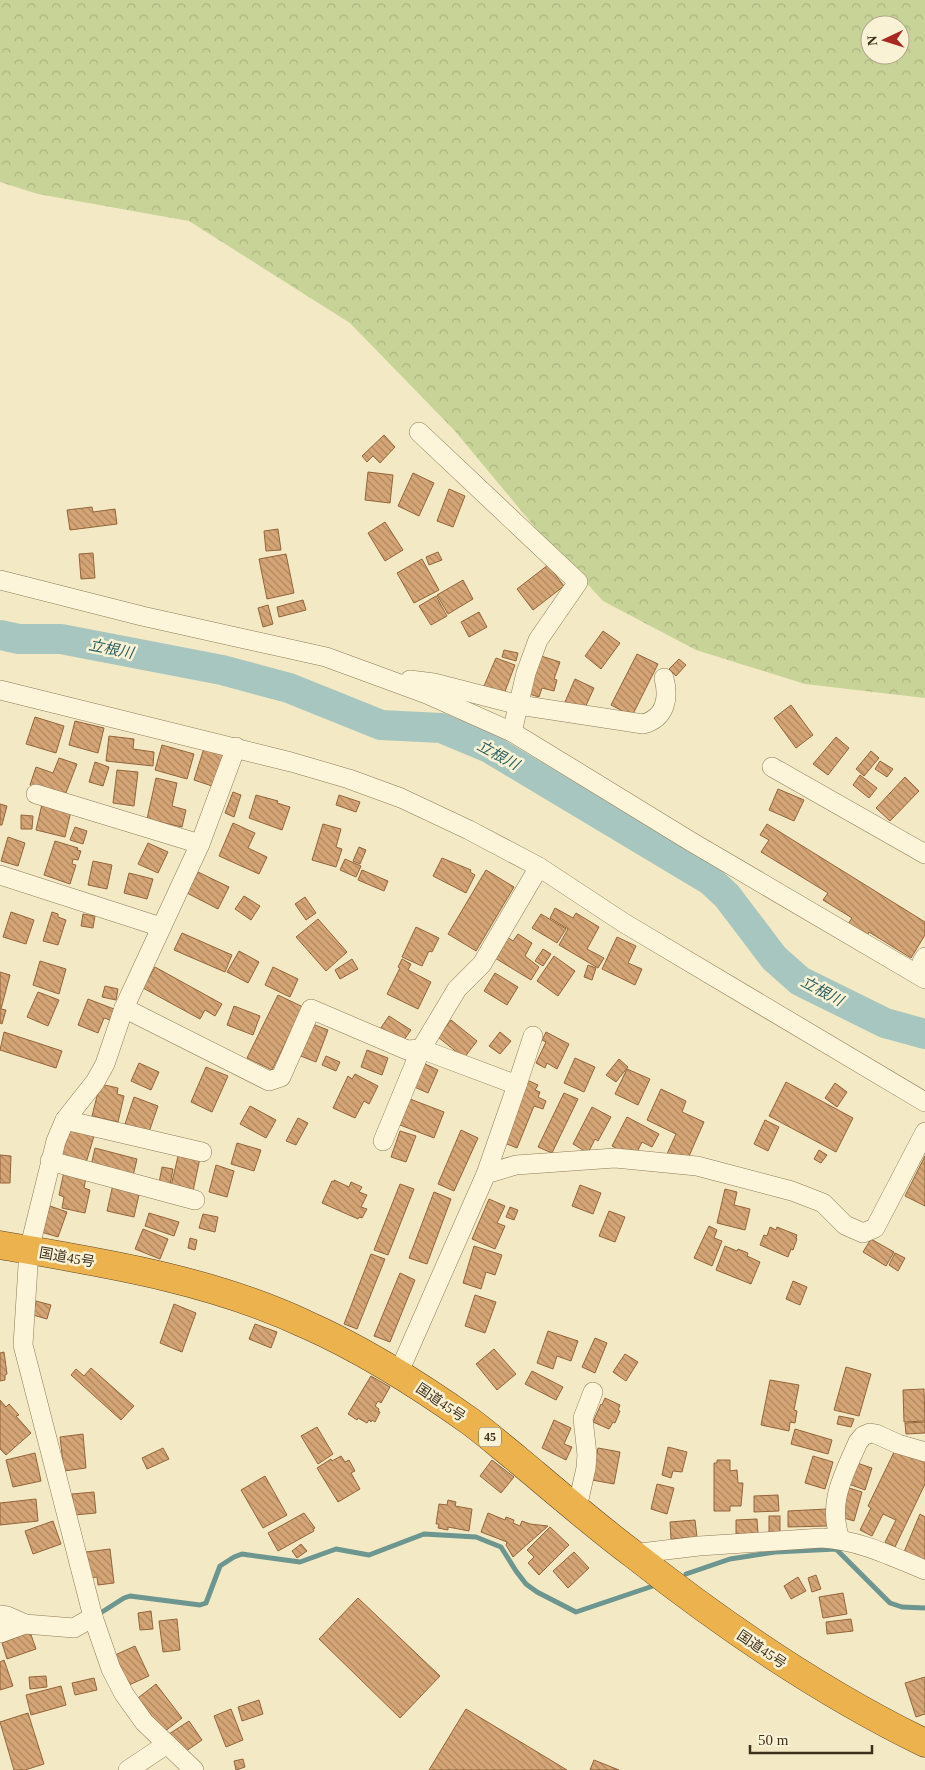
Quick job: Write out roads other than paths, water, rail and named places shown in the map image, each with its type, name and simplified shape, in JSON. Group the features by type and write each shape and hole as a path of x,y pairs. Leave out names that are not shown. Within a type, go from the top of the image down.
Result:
{"highway":[{"name":"国道45号","path":"0,1245 130,1268 254,1303 306,1324 398,1374 472,1423 632,1554 726,1625 794,1670 884,1723 925,1742"}],"street":[{"path":"419,432 578,582 538,640 526,673 512,732"},
{"path":"0,580 142,616 326,657 427,694 512,732 690,841 925,979"},
{"path":"382,677 434,683 519,705 643,724 652,722 662,712 667,690 664,678"},
{"path":"0,690 236,747 349,779 401,798 469,830 538,867 624,924 925,1102"},
{"path":"194,1770 144,1722 124,1694 111,1669 93,1617 23,1345 29,1250 50,1161 65,1120 95,1082 105,1064 124,1008 200,844 236,747"},
{"path":"772,767 925,854"},
{"path":"36,794 200,844"},
{"path":"383,1142 421,1048 457,989 482,964 538,867"},
{"path":"0,875 161,927"},
{"path":"925,957 922,962 925,964"},
{"path":"124,1008 269,1081 281,1077 311,1009 407,1050 421,1048 517,1085"},
{"path":"398,1374 486,1174 533,1036"},
{"path":"65,1120 202,1152"},
{"path":"486,1174 516,1165 615,1158 696,1166 792,1191 823,1203 845,1225 863,1233 875,1228 925,1132"},
{"path":"50,1161 195,1200"},
{"path":"577,1508 587,1455 583,1418 593,1392"},
{"path":"840,1539 835,1525 836,1493 858,1442 863,1436 870,1433 876,1434 898,1444 925,1452"},
{"path":"632,1554 699,1546 813,1538 840,1539 860,1544 925,1570"},
{"path":"0,1615 25,1624 74,1628 93,1617"},
{"path":"0,1633 25,1624"},
{"path":"128,1770 167,1744"}],"waterway":[{"name":"立根川","path":"0,635 19,639 61,639 222,670 289,688 381,725 441,728 489,748 711,881 727,896 774,958 800,981 885,1023 925,1034"},
{"path":"102,1612 130,1596 200,1605 206,1603 220,1566 242,1554 300,1562 336,1549 369,1555 424,1534 476,1537 501,1547 526,1584 537,1592 576,1612 653,1586"},
{"path":"686,1574 730,1559 775,1552 836,1549 890,1603 902,1607 925,1608"}]}
